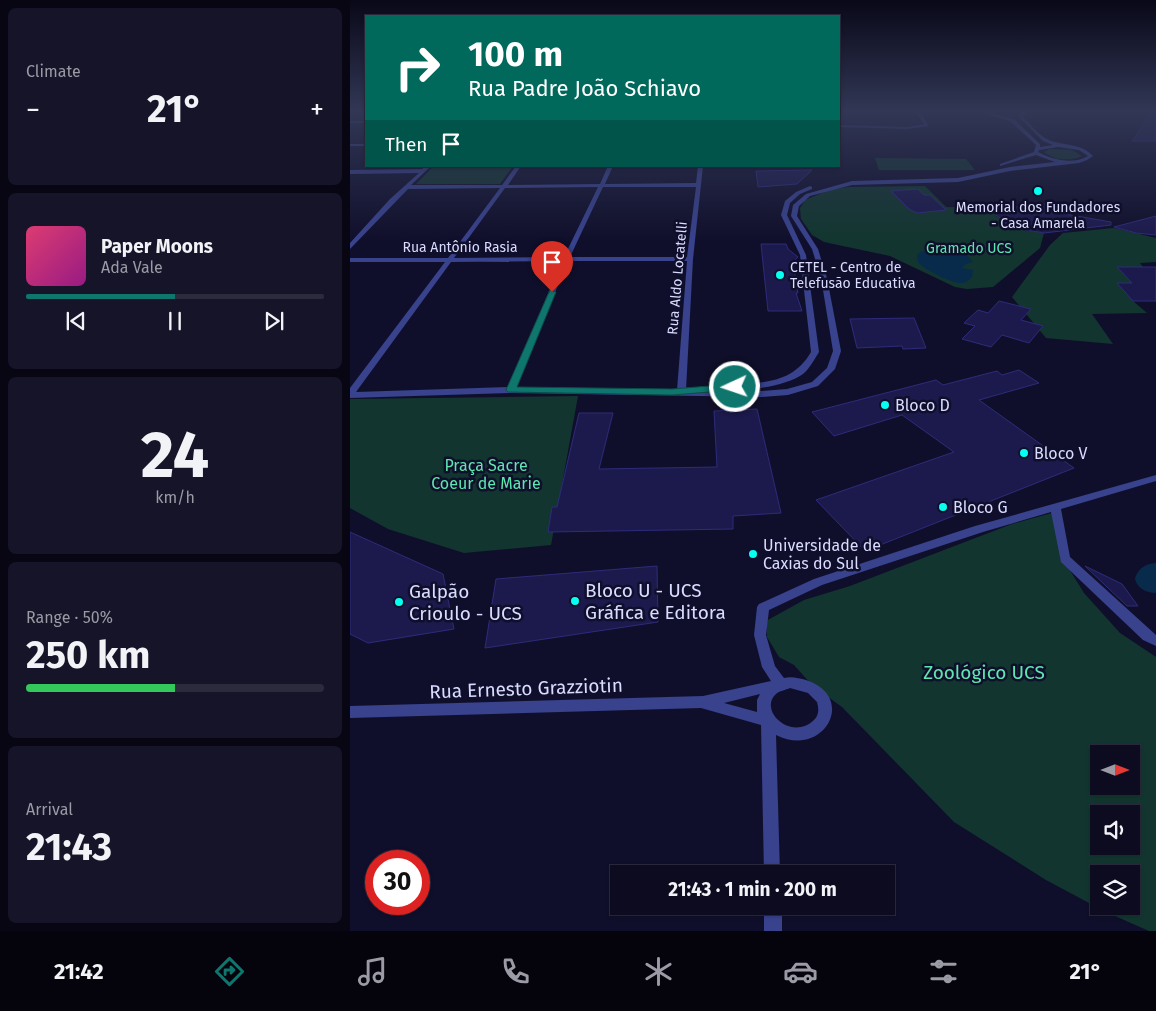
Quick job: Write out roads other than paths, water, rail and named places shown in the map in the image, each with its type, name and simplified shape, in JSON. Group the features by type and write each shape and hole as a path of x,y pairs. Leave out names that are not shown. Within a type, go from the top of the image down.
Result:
{"street":[{"path":"678,392 754,386 786,381 799,375 811,362 815,352 803,255 784,215 787,202 798,194 813,187 850,180 960,178 1032,154"},
{"path":"1043,154 1052,159 1072,161"},
{"path":"350,394 511,390 762,394 788,392 815,384 831,370 837,351 824,278 814,244 794,216 796,205 808,194 852,183 960,178 1010,169 1085,160 1090,156 1089,154"},
{"path":"350,247 392,200 428,167"},
{"path":"350,394 518,167"},
{"path":"511,390 566,259 610,167"},
{"name":"Rua Aldo Locatelli","path":"678,392 690,259 701,167"},
{"path":"350,172 424,172"},
{"path":"408,187 699,185"},
{"name":"Rua Antônio Rasia","path":"350,260 690,259"},
{"path":"772,865 768,721 764,713 763,704 766,696 780,684 770,667 760,636 763,607 818,582 980,529 1156,478"},
{"path":"1056,508 1065,558 1148,636 1156,641"},
{"name":"Rua Ernesto Grazziotin","path":"350,712 703,702 780,684 799,682 809,685 817,691 822,698 825,712 820,723 814,729 794,734 774,728 768,721 703,702"},
{"path":"772,915 773,931"}],"water":[{"path":"922,251 930,251 939,255 966,254 973,262 966,264 962,268 973,270 972,277 966,282 958,283 938,276 918,262 917,255"},
{"path":"1156,563 1156,593 1142,589 1137,585 1135,578 1143,567"}],"place":[{"name":"Memorial dos Fundadores - Casa Amarela","path":"1038,191"},
{"name":"CETEL - Centro de Telefusão Educativa","path":"780,275"},
{"name":"Bloco D","path":"885,405"},
{"name":"Bloco V","path":"1024,453"},
{"name":"Bloco G","path":"943,507"},
{"name":"Universidade de Caxias do Sul","path":"753,554"},
{"name":"Bloco U - UCS Gráfica e Editora","path":"575,601"},
{"name":"Galpão Crioulo - UCS","path":"399,602"}],"park label":[{"name":"Gramado UCS","path":"969,248"},
{"name":"Praça Sacre Coeur de Marie","path":"486,474"},
{"name":"Zoológico UCS","path":"984,672"}]}
